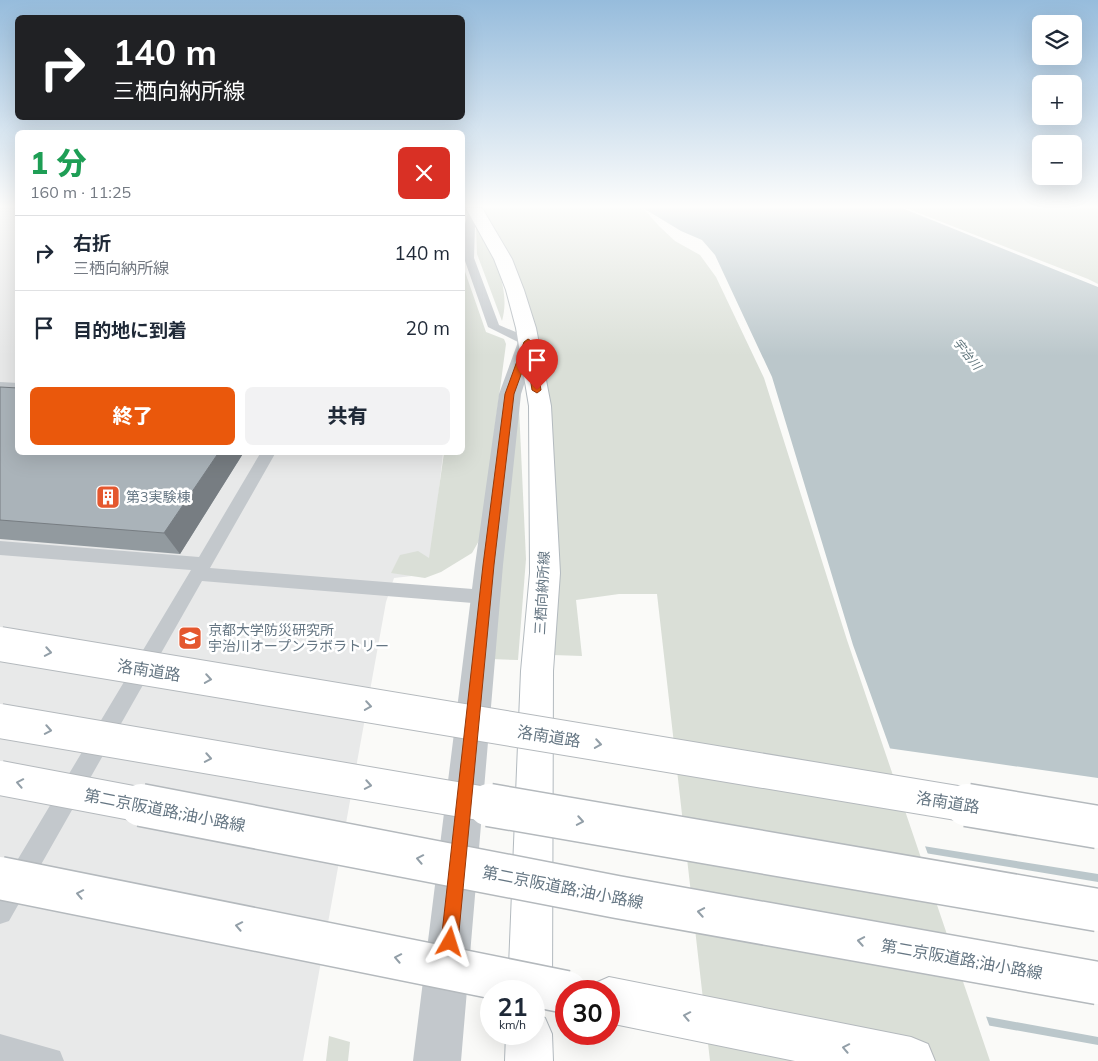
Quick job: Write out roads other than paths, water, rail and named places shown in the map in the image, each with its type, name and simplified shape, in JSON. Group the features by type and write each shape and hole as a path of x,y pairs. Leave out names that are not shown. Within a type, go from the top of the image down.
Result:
{"main road":[{"name":"三栖向納所線","path":"502,258 515,290 528,342 540,406 545,572 537,671 530,980"},
{"name":"洛南道路","path":"0,644 1098,826"},
{"path":"0,721 1098,910"},
{"name":"第二京阪道路;油小路線","path":"0,778 617,897 1098,983"},
{"path":"0,878 555,990"},
{"path":"620,1002 911,1061"},
{"path":"529,1045 529,1061"}],"street":[{"path":"437,1061 485,597 510,394 528,342"}],"lane":[{"path":"466,258 494,327 528,342"},
{"path":"0,386 15,387"},
{"path":"0,912 267,455"},
{"path":"0,548 485,597"},
{"path":"0,1048 50,1061"}],"water":[{"name":"宇治川","path":"716,258 1025,258 1098,287 1098,1061 1002,1061 853,645 772,377"}],"place":[{"name":"第3実験棟","path":"108,497"},
{"name":"京都大学防災研究所 宇治川オープンラボラトリー","path":"190,638"}]}
